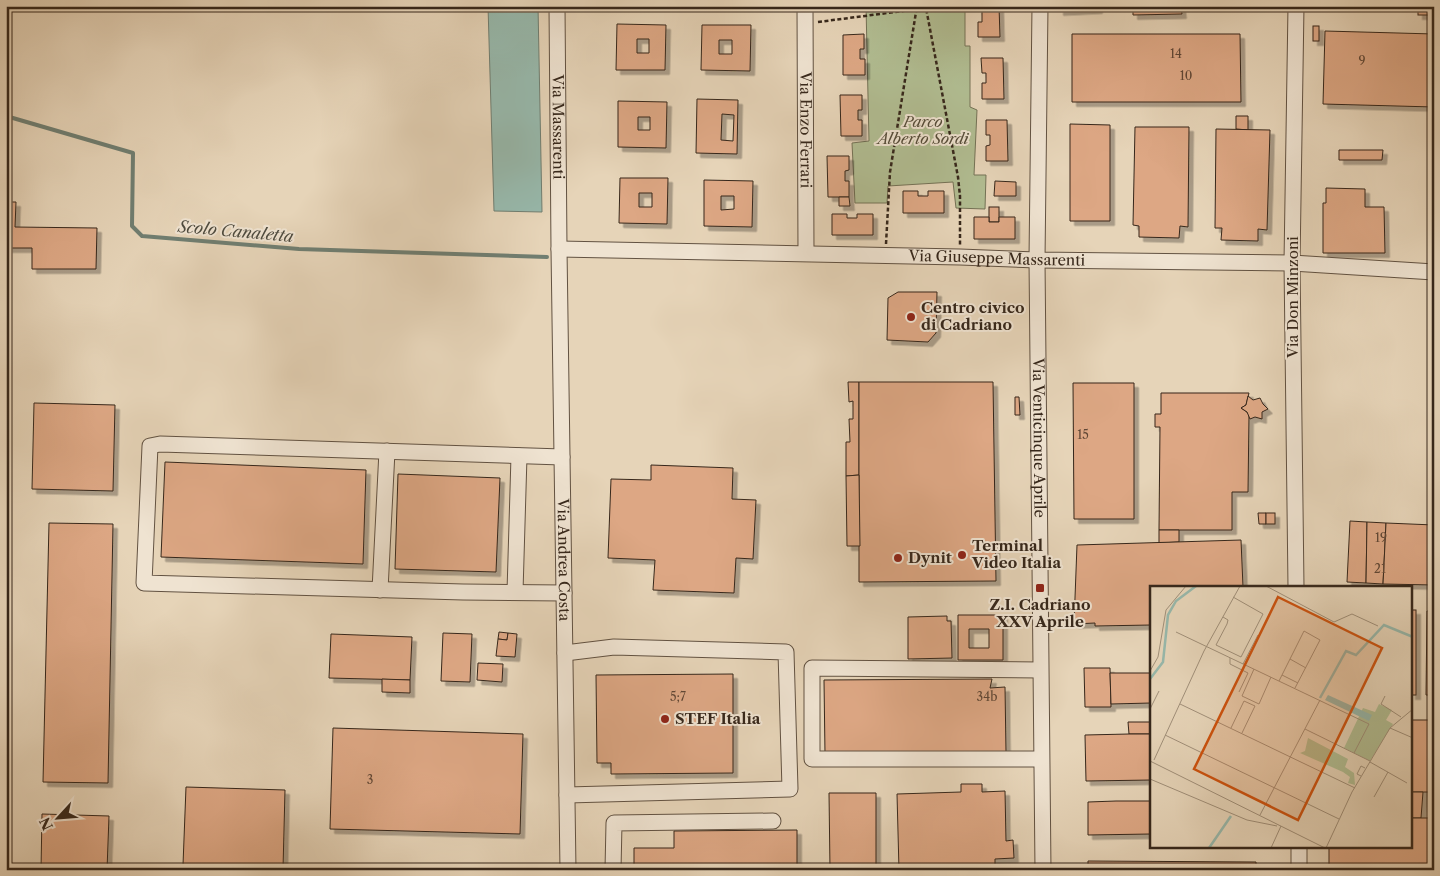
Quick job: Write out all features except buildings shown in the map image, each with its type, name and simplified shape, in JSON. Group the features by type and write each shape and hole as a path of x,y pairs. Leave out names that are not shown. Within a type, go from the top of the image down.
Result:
{"street":[{"name":"Via Massarenti","path":"557,6 559,249"},
{"name":"Via Enzo Ferrari","path":"805,6 806,253"},
{"name":"Via Venticinque Aprile","path":"1040,6 1037,260 1042,870"},
{"name":"Via Don Minzoni","path":"1296,6 1292,263 1296,586"},
{"name":"Via Giuseppe Massarenti","path":"559,249 806,253 1037,260 1292,263 1434,272"},
{"name":"Via Andrea Costa","path":"559,249 568,870"},
{"path":"562,457 160,444 150,446 144,583 564,593"},
{"path":"380,590 387,451"},
{"path":"515,592 519,456"},
{"path":"565,653 614,647 786,652 790,789 567,795"},
{"path":"1040,670 812,668 812,759 1041,759"},
{"path":"613,870 614,823 773,821"},
{"path":"1299,848 1299,870"}],"path":[{"path":"885,255 890,172 917,8"},
{"path":"805,24 926,8 958,177 960,196 960,257"}],"green space":[{"name":"Parco Alberto Sordi","path":"866,6 965,6 965,46 970,46 970,107 977,110 974,175 986,175 985,209 956,208 953,182 888,186 887,203 855,203 852,143 869,141"}],"shaded area":[{"path":"488,6 538,6 542,212 494,211"}],"waterway":[{"name":"Scolo Canaletta","path":"6,116 133,153 132,226 142,236 299,249 547,257"}],"place":[{"name":"Centro civico di Cadriano","path":"911,317"},
{"name":"Terminal Video Italia","path":"962,555"},
{"name":"Dynit","path":"898,558"},
{"name":"Z.I. Cadriano XXV Aprile","path":"1040,588"},
{"name":"STEF Italia","path":"665,719"}]}
